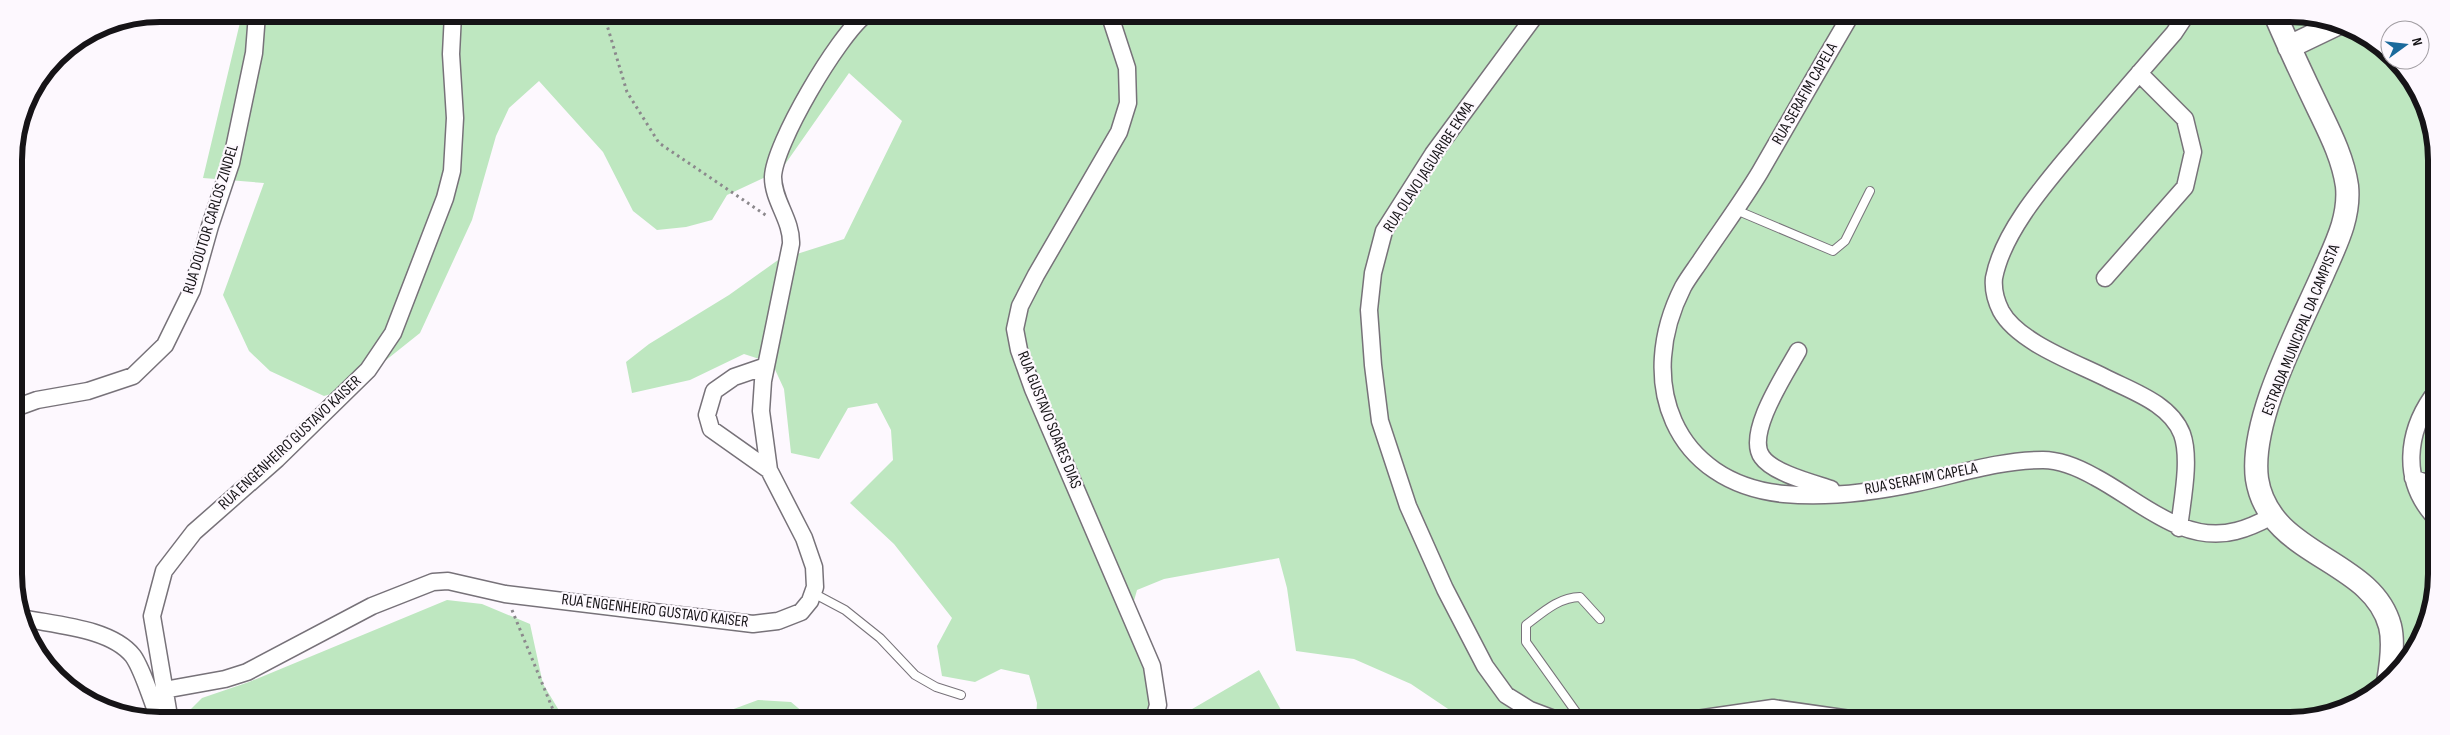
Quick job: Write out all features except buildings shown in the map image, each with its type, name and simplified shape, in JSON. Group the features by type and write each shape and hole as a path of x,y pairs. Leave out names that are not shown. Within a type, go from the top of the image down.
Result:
{"main road":[{"name":"ESTRADA MUNICIPAL DA CAMPISTA","path":"2278,22 2340,155 2347,187 2345,223 2269,399 2258,442 2258,480 2264,503 2272,516 2305,548 2358,582 2380,603 2390,626 2391,667"},
{"path":"2289,47 2329,28"}],"street":[{"name":"RUA DOUTOR CARLOS ZINDEL","path":"22,406 37,400 88,391 133,376 165,345 192,290 210,226 231,163 254,53 256,22"},
{"name":"RUA ENGENHEIRO GUSTAVO KAISER","path":"168,712 152,616 164,571 194,532 277,459 368,370 393,332 445,198 452,171 455,118 451,54 453,22"},
{"path":"813,593 816,587 814,567 804,538 769,470 761,411 763,381 791,244 790,232 774,190 773,178 777,159 788,132 826,62 859,22"},
{"name":"RUA GUSTAVO SOARES DIAS","path":"1112,22 1128,68 1128,103 1119,132 1024,298 1016,329 1019,350 1033,389 1152,666 1158,705 1156,712"},
{"name":"RUA OLAVO JAGUARIBE EKMA","path":"1530,22 1433,154 1384,231 1373,273 1369,310 1380,421 1402,487 1450,598 1485,666 1506,694 1535,712"},
{"name":"RUA SERAFIM CAPELA","path":"1847,22 1758,174 1683,287 1668,324 1662,353 1661,371 1668,404 1679,433 1696,456 1725,476 1753,488 1785,494 1842,492 1916,483 1961,471 2009,463 2044,460 2061,463 2087,472 2117,488 2180,528 2210,533 2234,532 2272,516"},
{"path":"2180,528 2185,448 2177,425 2169,414 2151,401 2035,342 2009,322 2001,310 1995,294 1994,280 1998,264 2019,220 2057,170 2181,22"},
{"path":"2105,278 2185,186 2193,152 2185,119 2139,73"},
{"path":"1798,352 1763,417 1757,444 1762,457 1790,476 1842,492"},
{"path":"766,366 734,377 714,391 707,415 711,429 769,470"},
{"path":"2428,403 2420,415 2411,444 2410,464 2422,503 2428,510"},
{"path":"2413,478 2428,484"},
{"name":"RUA ENGENHEIRO GUSTAVO KAISER","path":"164,690 225,679 247,672 372,606 433,582 448,581 506,594 753,624 778,621 801,612 813,593"},
{"path":"30,620 98,633 124,645 134,657 156,712"},
{"path":"1745,712 1773,708 1787,712"}],"lane":[{"path":"1735,209 1833,251 1845,242 1870,191"},
{"path":"813,593 845,610 873,632 915,675 936,687 961,694"},
{"path":"1575,712 1526,642 1526,625 1551,606 1570,597 1580,597 1600,619"}],"path":[{"path":"606,22 628,92 659,143 790,232"},
{"path":"506,594 554,712"}],"green space":[{"path":"240,22 2290,22 2325,27 2342,33 2366,46 2380,57 2380,70 2393,70 2413,99 2425,134 2428,160 2428,574 2423,610 2409,644 2399,659 2380,678 2366,689 2342,702 2316,710 2299,712 1453,712 1411,684 1354,659 1296,651 1287,588 1279,558 1164,579 1137,590 1128,622 1162,712 1036,712 1037,703 1029,675 1001,669 975,682 942,676 937,646 952,618 894,544 850,503 893,460 891,430 877,403 848,408 819,459 791,453 784,389 772,363 744,354 690,380 632,393 626,362 649,344 729,295 778,260 844,239 902,121 849,73 781,170 727,195 712,220 686,227 657,230 633,211 603,152 539,81 509,108 496,136 472,220 420,333 351,388 324,396 270,371 249,351 223,295 264,183 203,178"},
{"path":"447,600 482,604 530,624 543,684 560,712 188,712 202,698 249,682"},
{"path":"1259,670 1282,712 1187,712"},
{"path":"758,700 791,702 803,712 728,712"}]}
